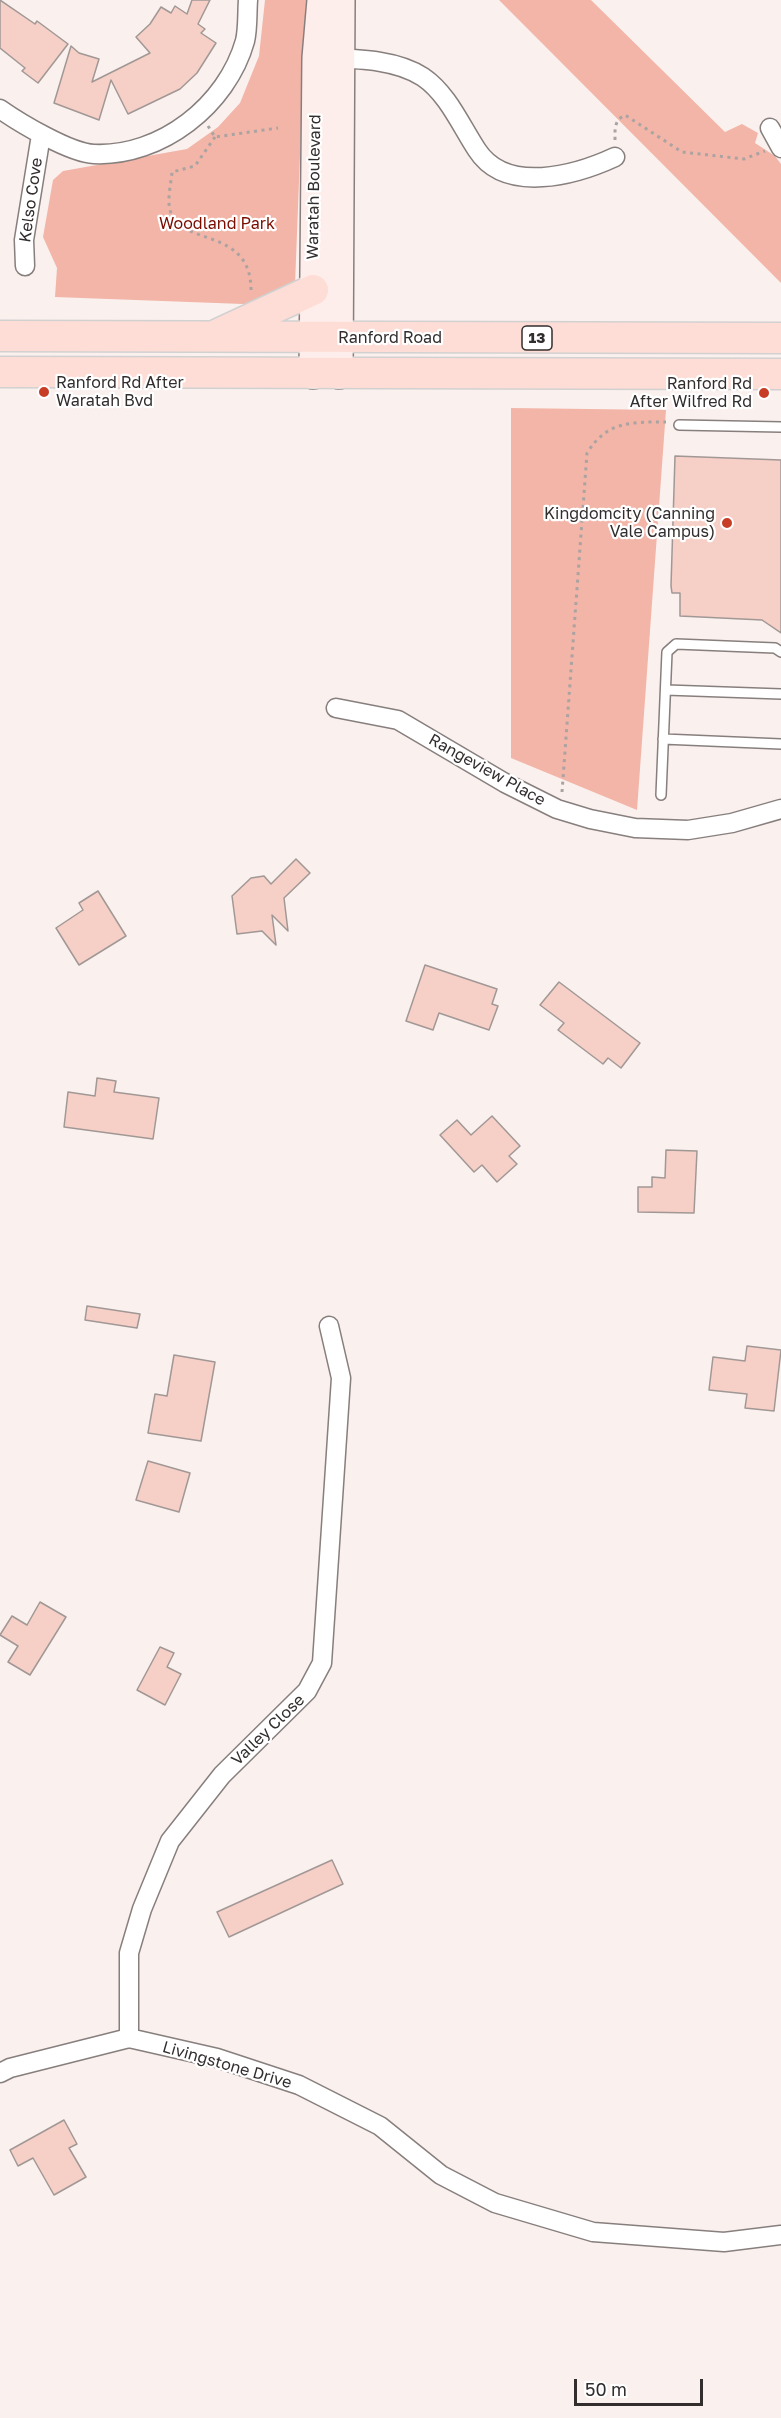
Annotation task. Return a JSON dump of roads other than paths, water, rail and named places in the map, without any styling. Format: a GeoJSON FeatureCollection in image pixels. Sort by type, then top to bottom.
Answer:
{"type":"FeatureCollection","features":[{"type":"Feature","properties":{"kind":"main road"},"geometry":{"type":"LineString","coordinates":[[210,338],[313,290]]}},
{"type":"Feature","properties":{"kind":"main road","name":"Ranford Road"},"geometry":{"type":"LineString","coordinates":[[0,336],[781,338]]}},
{"type":"Feature","properties":{"kind":"main road","name":"13"},"geometry":{"type":"LineString","coordinates":[[0,372],[326,375],[781,374]]}},
{"type":"Feature","properties":{"kind":"street"},"geometry":{"type":"LineString","coordinates":[[0,109],[41,135],[93,154],[141,149],[191,122],[225,85],[245,41],[248,0]]}},
{"type":"Feature","properties":{"kind":"street","name":"Waratah Boulevard"},"geometry":{"type":"LineString","coordinates":[[321,0],[327,58],[326,375]]}},
{"type":"Feature","properties":{"kind":"street","name":"Waratah Boulevard"},"geometry":{"type":"LineString","coordinates":[[326,338],[313,290],[327,58],[341,0]]}},
{"type":"Feature","properties":{"kind":"street"},"geometry":{"type":"LineString","coordinates":[[327,58],[392,65],[422,77],[445,100],[479,153],[492,166],[512,176],[558,177],[585,171],[615,157]]}},
{"type":"Feature","properties":{"kind":"street"},"geometry":{"type":"LineString","coordinates":[[770,128],[780,147]]}},
{"type":"Feature","properties":{"kind":"street","name":"Kelso Cove"},"geometry":{"type":"LineString","coordinates":[[25,266],[24,240],[41,135]]}},
{"type":"Feature","properties":{"kind":"street","name":"Rangeview Place"},"geometry":{"type":"LineString","coordinates":[[336,708],[398,720],[505,783],[557,809],[590,819],[635,828],[688,830],[732,823],[781,808]]}},
{"type":"Feature","properties":{"kind":"street","name":"Valley Close"},"geometry":{"type":"LineString","coordinates":[[129,2038],[129,1953],[142,1909],[170,1841],[222,1775],[307,1691],[322,1663],[341,1378],[329,1326]]}},
{"type":"Feature","properties":{"kind":"street","name":"Livingstone Drive"},"geometry":{"type":"LineString","coordinates":[[0,2073],[129,2038],[217,2058],[299,2085],[380,2126],[441,2175],[506,2207],[594,2232],[724,2242],[781,2235]]}},
{"type":"Feature","properties":{"kind":"lane"},"geometry":{"type":"LineString","coordinates":[[679,425],[781,427]]}},
{"type":"Feature","properties":{"kind":"lane"},"geometry":{"type":"LineString","coordinates":[[661,795],[667,652],[676,644],[775,648],[781,652]]}},
{"type":"Feature","properties":{"kind":"lane"},"geometry":{"type":"LineString","coordinates":[[666,690],[781,694]]}},
{"type":"Feature","properties":{"kind":"lane"},"geometry":{"type":"LineString","coordinates":[[663,739],[781,744]]}},
{"type":"Feature","properties":{"kind":"place","name":"Ranford Rd After Waratah Bvd"},"geometry":{"type":"Point","coordinates":[44,392]}},
{"type":"Feature","properties":{"kind":"place","name":"Ranford Rd After Wilfred Rd"},"geometry":{"type":"Point","coordinates":[764,393]}},
{"type":"Feature","properties":{"kind":"place","name":"Kingdomcity (Canning Vale Campus)"},"geometry":{"type":"Point","coordinates":[727,523]}},
{"type":"Feature","properties":{"kind":"park label","name":"Woodland Park"},"geometry":{"type":"Point","coordinates":[217,224]}}]}
